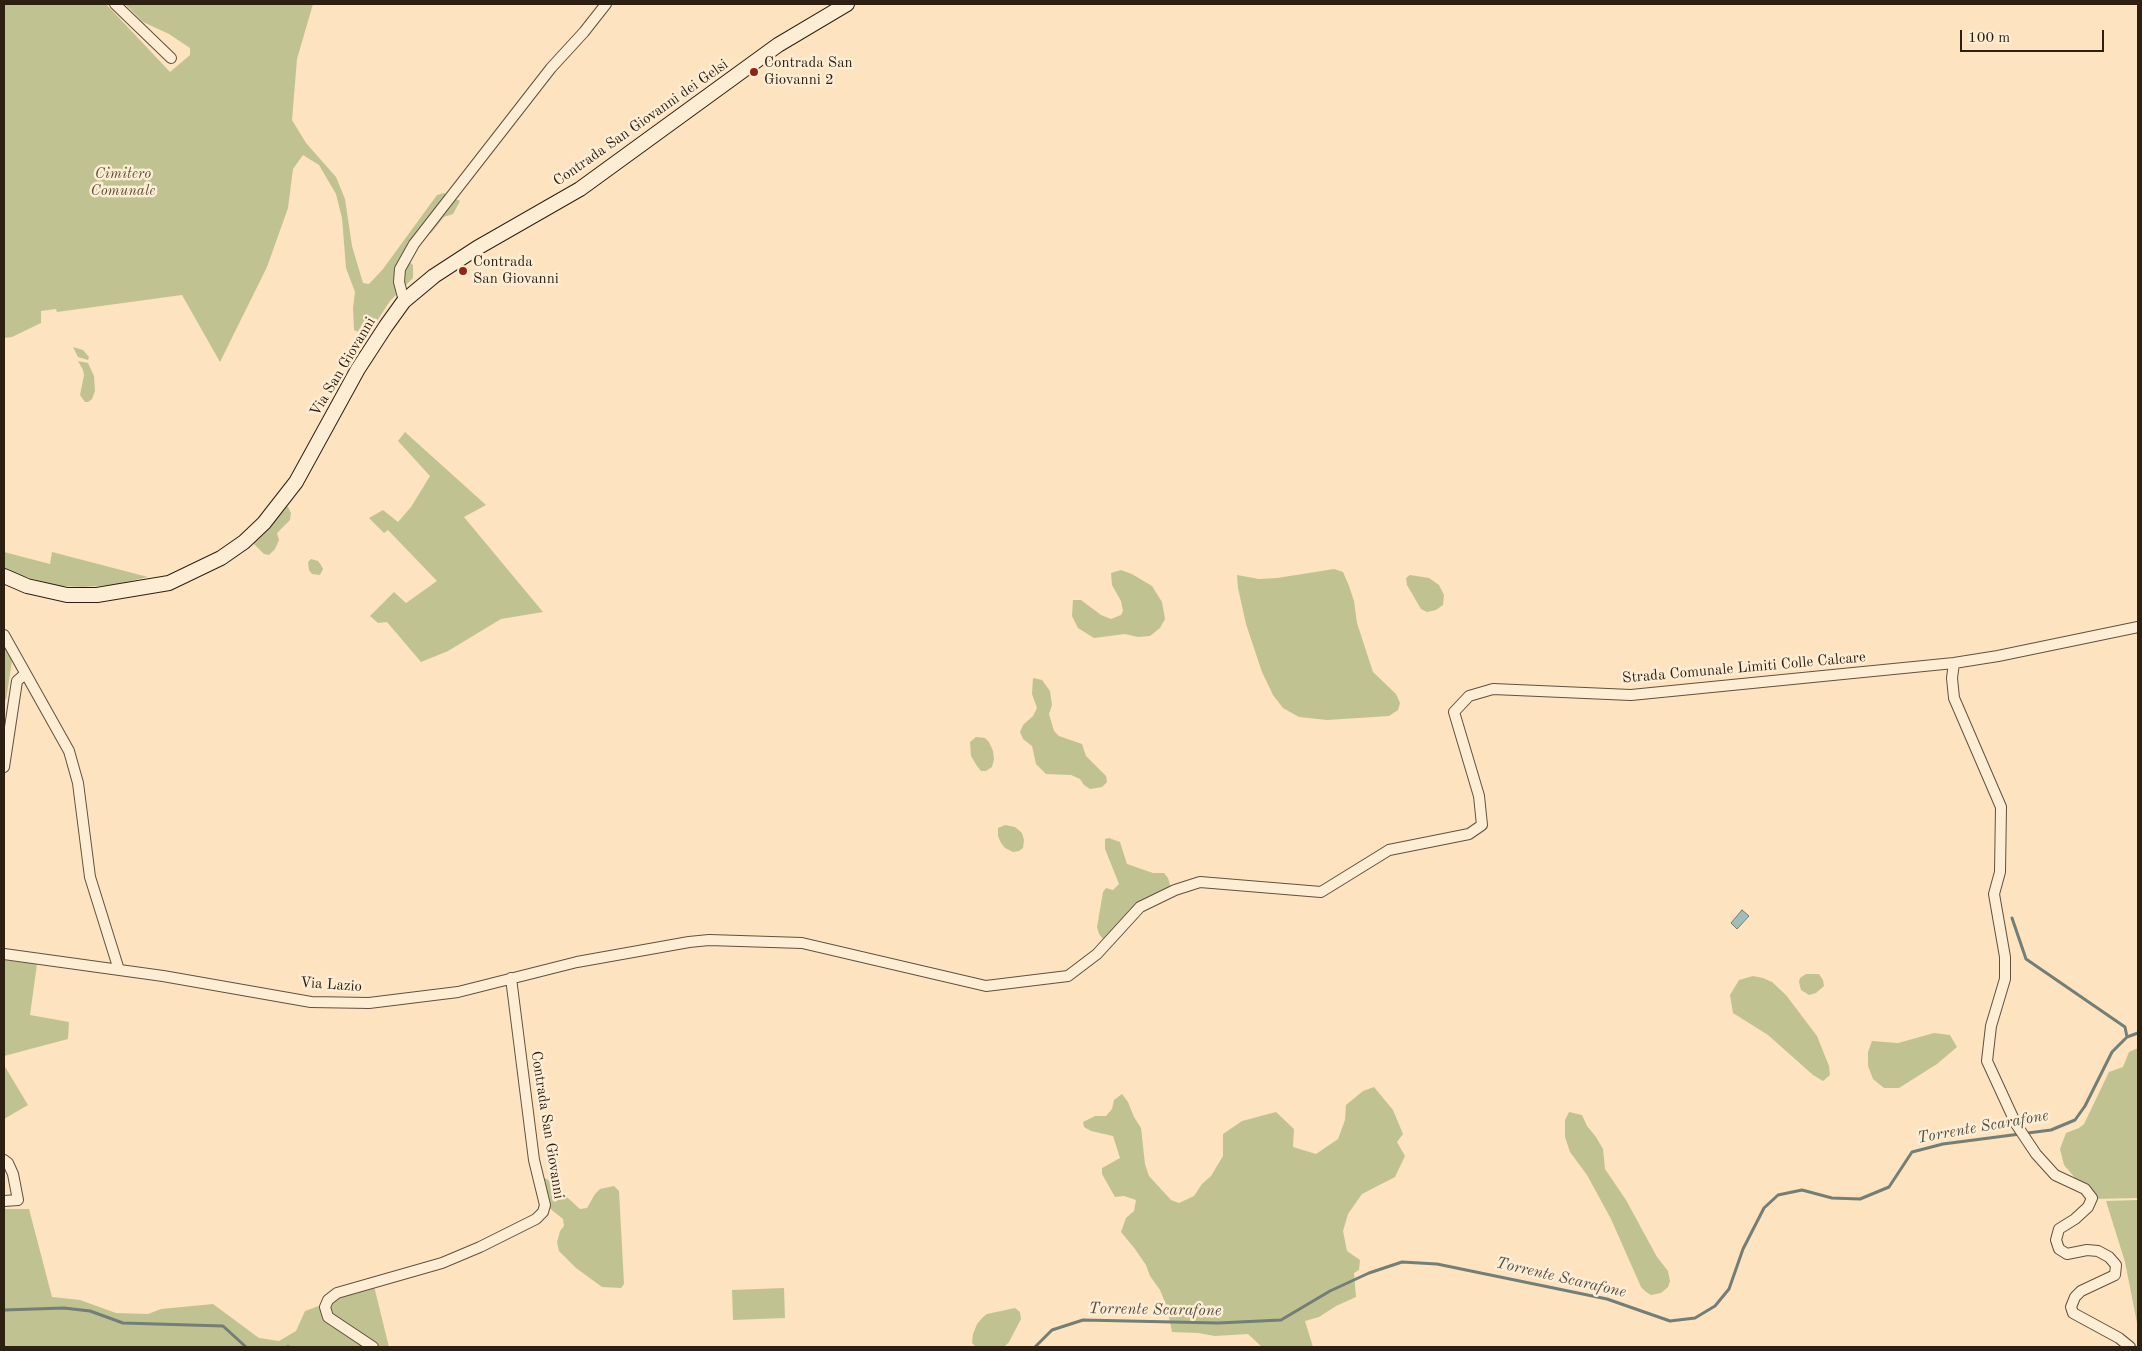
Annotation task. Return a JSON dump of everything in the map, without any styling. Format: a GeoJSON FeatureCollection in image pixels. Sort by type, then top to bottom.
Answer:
{"type":"FeatureCollection","features":[{"type":"Feature","properties":{"kind":"main road","name":"Contrada San Giovanni dei Gelsi"},"geometry":{"type":"LineString","coordinates":[[404,302],[434,276],[477,248],[580,189],[778,45],[847,4]]}},
{"type":"Feature","properties":{"kind":"main road","name":"Via San Giovanni"},"geometry":{"type":"LineString","coordinates":[[4,576],[27,586],[67,595],[97,595],[169,583],[196,572],[221,558],[244,542],[264,522],[296,482],[358,368],[404,302]]}},
{"type":"Feature","properties":{"kind":"street"},"geometry":{"type":"LineString","coordinates":[[115,4],[171,58]]}},
{"type":"Feature","properties":{"kind":"street"},"geometry":{"type":"LineString","coordinates":[[404,302],[399,282],[400,269],[414,244],[551,68],[584,32],[606,4]]}},
{"type":"Feature","properties":{"kind":"street","name":"Strada Comunale Limiti Colle Calcare"},"geometry":{"type":"LineString","coordinates":[[511,978],[577,962],[709,940],[802,943],[986,986],[1068,976],[1098,954],[1140,906],[1175,890],[1200,882],[1321,892],[1388,850],[1469,834],[1482,825],[1479,796],[1454,712],[1469,696],[1494,688],[1631,695],[1954,663],[2138,627]]}},
{"type":"Feature","properties":{"kind":"street"},"geometry":{"type":"LineString","coordinates":[[4,635],[69,751],[78,783],[90,876],[119,970]]}},
{"type":"Feature","properties":{"kind":"street"},"geometry":{"type":"LineString","coordinates":[[1954,663],[1952,678],[1954,698],[2002,807],[2000,872],[1994,894],[2005,957],[2005,979],[1991,1026],[1987,1061],[2016,1124],[2025,1139],[2055,1175],[2085,1189],[2092,1198],[2088,1207],[2076,1219],[2058,1230],[2056,1240],[2059,1249],[2067,1254],[2087,1250],[2098,1251],[2109,1257],[2116,1265],[2116,1275],[2082,1291],[2075,1297],[2071,1308],[2073,1313],[2119,1338],[2130,1347]]}},
{"type":"Feature","properties":{"kind":"street"},"geometry":{"type":"LineString","coordinates":[[4,767],[17,681],[25,674]]}},
{"type":"Feature","properties":{"kind":"street","name":"Via Lazio"},"geometry":{"type":"LineString","coordinates":[[4,954],[163,976],[311,1002],[369,1003],[458,992],[511,978]]}},
{"type":"Feature","properties":{"kind":"street","name":"Contrada San Giovanni"},"geometry":{"type":"LineString","coordinates":[[373,1347],[328,1317],[325,1307],[328,1300],[337,1293],[450,1260],[536,1219],[543,1212],[545,1205],[534,1160],[511,978]]}},
{"type":"Feature","properties":{"kind":"street"},"geometry":{"type":"LineString","coordinates":[[4,1160],[8,1163],[13,1174],[18,1200],[4,1201]]}},
{"type":"Feature","properties":{"kind":"green space","name":"Cimitero Comunale"},"geometry":{"type":"Polygon","coordinates":[[[4,4],[106,4],[170,72],[190,55],[190,48],[169,34],[143,22],[125,4],[313,4],[297,59],[292,120],[306,143],[336,177],[345,199],[352,246],[363,283],[369,284],[383,269],[437,195],[444,193],[460,201],[453,214],[444,217],[431,233],[413,238],[402,255],[413,265],[413,278],[390,301],[377,321],[363,334],[354,330],[353,308],[355,292],[346,268],[342,218],[336,194],[319,165],[303,155],[293,169],[288,208],[267,267],[220,362],[182,295],[57,312],[56,309],[41,311],[41,323],[12,337],[4,338],[4,4]]]}},
{"type":"Feature","properties":{"kind":"green space"},"geometry":{"type":"Polygon","coordinates":[[[73,347],[83,350],[89,357],[88,360],[78,357],[73,347]]]}},
{"type":"Feature","properties":{"kind":"green space"},"geometry":{"type":"Polygon","coordinates":[[[78,361],[88,363],[94,376],[95,391],[92,399],[88,402],[85,402],[80,395],[84,375],[78,361]]]}},
{"type":"Feature","properties":{"kind":"green space"},"geometry":{"type":"Polygon","coordinates":[[[405,432],[486,505],[464,517],[543,612],[501,619],[448,651],[421,662],[387,622],[378,623],[370,616],[394,592],[406,603],[437,581],[388,530],[384,533],[369,518],[383,510],[398,522],[411,507],[430,476],[398,441],[405,432]]]}},
{"type":"Feature","properties":{"kind":"green space"},"geometry":{"type":"Polygon","coordinates":[[[282,505],[288,507],[291,513],[290,520],[277,533],[279,540],[275,549],[269,555],[264,554],[250,540],[282,505]]]}},
{"type":"Feature","properties":{"kind":"green space"},"geometry":{"type":"Polygon","coordinates":[[[4,552],[50,564],[52,552],[148,577],[114,585],[59,586],[4,571],[4,552]]]}},
{"type":"Feature","properties":{"kind":"green space"},"geometry":{"type":"Polygon","coordinates":[[[311,559],[318,561],[321,565],[323,569],[320,575],[312,574],[309,570],[308,562],[311,559]]]}},
{"type":"Feature","properties":{"kind":"green space"},"geometry":{"type":"Polygon","coordinates":[[[1334,569],[1343,572],[1349,586],[1354,601],[1357,623],[1373,672],[1396,694],[1400,703],[1398,710],[1389,716],[1327,720],[1299,717],[1283,708],[1273,695],[1262,672],[1246,624],[1237,575],[1259,579],[1277,578],[1334,569]]]}},
{"type":"Feature","properties":{"kind":"green space"},"geometry":{"type":"Polygon","coordinates":[[[1121,570],[1152,586],[1162,602],[1165,619],[1160,628],[1150,636],[1138,637],[1125,634],[1094,638],[1078,628],[1072,616],[1073,600],[1081,600],[1101,615],[1111,619],[1121,615],[1123,611],[1121,601],[1112,585],[1111,573],[1121,570]]]}},
{"type":"Feature","properties":{"kind":"green space"},"geometry":{"type":"Polygon","coordinates":[[[1410,575],[1429,578],[1439,585],[1444,595],[1443,605],[1436,610],[1427,612],[1421,609],[1407,585],[1406,578],[1410,575]]]}},
{"type":"Feature","properties":{"kind":"green space"},"geometry":{"type":"Polygon","coordinates":[[[4,645],[12,661],[6,700],[4,699],[4,645]]]}},
{"type":"Feature","properties":{"kind":"green space"},"geometry":{"type":"Polygon","coordinates":[[[1033,678],[1042,680],[1050,691],[1052,705],[1049,714],[1054,731],[1059,736],[1082,744],[1086,756],[1106,776],[1107,782],[1102,787],[1090,789],[1080,779],[1071,775],[1046,774],[1036,764],[1032,746],[1023,739],[1020,732],[1023,725],[1033,716],[1037,708],[1032,694],[1033,678]]]}},
{"type":"Feature","properties":{"kind":"green space"},"geometry":{"type":"Polygon","coordinates":[[[976,737],[985,738],[993,751],[992,767],[986,771],[981,771],[971,756],[970,742],[976,737]]]}},
{"type":"Feature","properties":{"kind":"green space"},"geometry":{"type":"Polygon","coordinates":[[[1005,825],[1015,827],[1022,833],[1024,840],[1023,848],[1019,851],[1013,852],[1005,848],[1001,843],[998,836],[998,828],[1005,825]]]}},
{"type":"Feature","properties":{"kind":"green space"},"geometry":{"type":"Polygon","coordinates":[[[1109,838],[1120,842],[1127,864],[1153,873],[1164,873],[1168,878],[1171,888],[1123,919],[1103,939],[1097,927],[1103,892],[1106,888],[1113,890],[1119,884],[1105,849],[1105,839],[1109,838]]]}},
{"type":"Feature","properties":{"kind":"green space"},"geometry":{"type":"Polygon","coordinates":[[[4,960],[37,964],[30,1015],[69,1022],[68,1039],[4,1056],[4,960]]]}},
{"type":"Feature","properties":{"kind":"green space"},"geometry":{"type":"Polygon","coordinates":[[[1806,974],[1819,974],[1824,986],[1816,993],[1809,995],[1801,990],[1800,978],[1806,974]]]}},
{"type":"Feature","properties":{"kind":"green space"},"geometry":{"type":"Polygon","coordinates":[[[1753,976],[1772,982],[1786,995],[1817,1036],[1829,1066],[1830,1075],[1823,1081],[1813,1075],[1768,1035],[1733,1013],[1730,995],[1739,980],[1753,976]]]}},
{"type":"Feature","properties":{"kind":"green space"},"geometry":{"type":"Polygon","coordinates":[[[1934,1033],[1950,1035],[1957,1047],[1937,1064],[1899,1088],[1884,1088],[1873,1079],[1868,1066],[1868,1052],[1872,1041],[1898,1043],[1934,1033]]]}},
{"type":"Feature","properties":{"kind":"green space"},"geometry":{"type":"Polygon","coordinates":[[[2138,1048],[2138,1198],[2093,1199],[2064,1165],[2060,1149],[2066,1133],[2084,1124],[2109,1072],[2123,1067],[2129,1052],[2138,1048]]]}},
{"type":"Feature","properties":{"kind":"green space"},"geometry":{"type":"Polygon","coordinates":[[[4,1065],[28,1105],[4,1119],[4,1065]]]}},
{"type":"Feature","properties":{"kind":"green space"},"geometry":{"type":"Polygon","coordinates":[[[1374,1087],[1393,1110],[1403,1134],[1397,1142],[1405,1156],[1395,1177],[1362,1194],[1348,1214],[1343,1231],[1347,1251],[1360,1260],[1359,1270],[1354,1273],[1356,1297],[1336,1306],[1319,1317],[1305,1321],[1313,1347],[1262,1347],[1248,1334],[1215,1336],[1172,1332],[1167,1307],[1160,1290],[1150,1276],[1146,1265],[1121,1232],[1126,1218],[1134,1211],[1136,1200],[1124,1196],[1115,1197],[1102,1174],[1102,1168],[1120,1158],[1113,1136],[1091,1131],[1084,1127],[1083,1122],[1095,1116],[1106,1116],[1112,1109],[1114,1100],[1122,1094],[1141,1128],[1145,1164],[1149,1176],[1171,1200],[1179,1203],[1194,1196],[1202,1184],[1211,1176],[1223,1156],[1223,1134],[1242,1121],[1276,1112],[1294,1129],[1293,1147],[1316,1154],[1338,1139],[1345,1120],[1346,1105],[1363,1091],[1374,1087]]]}},
{"type":"Feature","properties":{"kind":"green space"},"geometry":{"type":"Polygon","coordinates":[[[1569,1112],[1582,1115],[1587,1126],[1596,1137],[1603,1149],[1605,1169],[1626,1200],[1657,1257],[1668,1271],[1670,1281],[1668,1287],[1661,1293],[1651,1295],[1641,1287],[1611,1219],[1587,1175],[1570,1152],[1565,1137],[1565,1120],[1569,1112]]]}},
{"type":"Feature","properties":{"kind":"green space"},"geometry":{"type":"Polygon","coordinates":[[[540,1177],[547,1179],[580,1209],[587,1208],[600,1189],[614,1186],[619,1191],[624,1284],[621,1288],[602,1287],[576,1268],[559,1251],[557,1242],[560,1231],[564,1226],[563,1219],[548,1207],[540,1177]]]}},
{"type":"Feature","properties":{"kind":"green space"},"geometry":{"type":"Polygon","coordinates":[[[2138,1200],[2138,1328],[2125,1262],[2106,1201],[2138,1200]]]}},
{"type":"Feature","properties":{"kind":"green space"},"geometry":{"type":"Polygon","coordinates":[[[4,1209],[29,1209],[52,1297],[80,1300],[116,1313],[148,1314],[161,1309],[213,1304],[259,1338],[279,1341],[296,1331],[305,1311],[374,1286],[389,1347],[4,1347],[4,1209]]]}},
{"type":"Feature","properties":{"kind":"green space"},"geometry":{"type":"Polygon","coordinates":[[[784,1288],[785,1318],[733,1320],[732,1290],[784,1288]]]}},
{"type":"Feature","properties":{"kind":"green space"},"geometry":{"type":"Polygon","coordinates":[[[1015,1308],[1020,1312],[1021,1319],[1009,1342],[1004,1347],[976,1347],[972,1343],[977,1324],[983,1317],[987,1314],[1015,1308]]]}},
{"type":"Feature","properties":{"kind":"water"},"geometry":{"type":"Polygon","coordinates":[[[1742,910],[1749,916],[1737,929],[1731,923],[1742,910]]]}},
{"type":"Feature","properties":{"kind":"waterway"},"geometry":{"type":"LineString","coordinates":[[2012,918],[2026,959],[2125,1027],[2127,1037]]}},
{"type":"Feature","properties":{"kind":"waterway","name":"Torrente Scarafone"},"geometry":{"type":"LineString","coordinates":[[1035,1347],[1052,1330],[1083,1320],[1218,1323],[1281,1320],[1330,1291],[1369,1273],[1402,1262],[1437,1264],[1607,1299],[1670,1321],[1695,1318],[1715,1306],[1729,1289],[1743,1249],[1764,1208],[1778,1195],[1802,1190],[1832,1198],[1860,1199],[1889,1187],[1912,1152],[1943,1144],[2051,1130],[2075,1120],[2085,1106],[2112,1052],[2127,1037],[2138,1033]]}},
{"type":"Feature","properties":{"kind":"waterway","name":"Torrente Scarafone"},"geometry":{"type":"LineString","coordinates":[[4,1310],[64,1308],[90,1311],[123,1323],[223,1326],[246,1347]]}},
{"type":"Feature","properties":{"kind":"place","name":"Contrada San Giovanni 2"},"geometry":{"type":"Point","coordinates":[754,72]}},
{"type":"Feature","properties":{"kind":"place","name":"Contrada San Giovanni"},"geometry":{"type":"Point","coordinates":[463,271]}}]}
